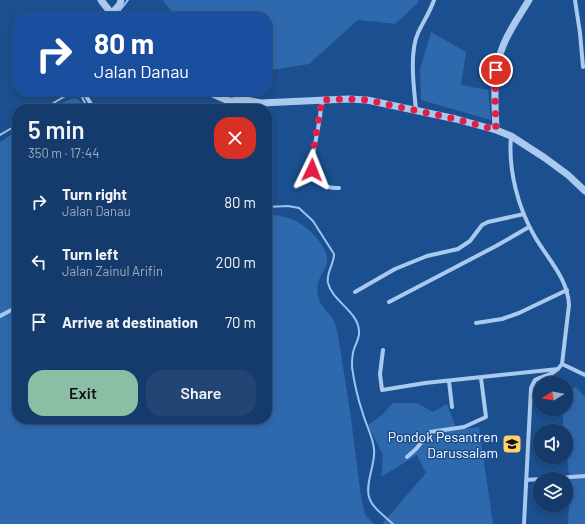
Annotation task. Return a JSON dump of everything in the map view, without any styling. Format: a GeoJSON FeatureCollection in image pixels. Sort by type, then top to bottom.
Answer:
{"type":"FeatureCollection","features":[{"type":"Feature","properties":{"kind":"street"},"geometry":{"type":"LineString","coordinates":[[101,0],[112,12]]}},
{"type":"Feature","properties":{"kind":"street"},"geometry":{"type":"LineString","coordinates":[[116,12],[121,0]]}},
{"type":"Feature","properties":{"kind":"street"},"geometry":{"type":"LineString","coordinates":[[416,110],[413,64],[417,34],[434,0]]}},
{"type":"Feature","properties":{"kind":"street"},"geometry":{"type":"LineString","coordinates":[[496,130],[495,83],[499,58],[508,35],[529,0]]}},
{"type":"Feature","properties":{"kind":"street"},"geometry":{"type":"LineString","coordinates":[[575,0],[583,67]]}},
{"type":"Feature","properties":{"kind":"street"},"geometry":{"type":"LineString","coordinates":[[218,96],[233,103],[244,104],[254,102]]}},
{"type":"Feature","properties":{"kind":"street"},"geometry":{"type":"LineString","coordinates":[[238,96],[254,102],[273,103],[348,99],[367,100],[456,119],[496,130],[511,136],[568,175],[585,191]]}},
{"type":"Feature","properties":{"kind":"street"},"geometry":{"type":"LineString","coordinates":[[322,100],[313,151],[312,170],[318,181],[324,186],[339,188]]}},
{"type":"Feature","properties":{"kind":"street"},"geometry":{"type":"LineString","coordinates":[[511,136],[510,149],[512,165],[524,214],[529,227],[562,279],[567,290],[569,305],[562,364],[551,374],[535,380],[531,388],[524,524]]}},
{"type":"Feature","properties":{"kind":"street"},"geometry":{"type":"LineString","coordinates":[[355,292],[396,269],[427,256],[458,249],[470,241],[482,225],[488,222],[524,214]]}},
{"type":"Feature","properties":{"kind":"street"},"geometry":{"type":"LineString","coordinates":[[389,302],[529,227]]}},
{"type":"Feature","properties":{"kind":"street"},"geometry":{"type":"LineString","coordinates":[[476,323],[508,317],[567,290]]}},
{"type":"Feature","properties":{"kind":"street"},"geometry":{"type":"LineString","coordinates":[[0,316],[12,310]]}},
{"type":"Feature","properties":{"kind":"street"},"geometry":{"type":"LineString","coordinates":[[383,350],[380,374],[382,390],[558,369]]}},
{"type":"Feature","properties":{"kind":"street"},"geometry":{"type":"LineString","coordinates":[[562,364],[585,375]]}},
{"type":"Feature","properties":{"kind":"street"},"geometry":{"type":"LineString","coordinates":[[407,458],[430,432],[464,427],[485,418],[481,378]]}},
{"type":"Feature","properties":{"kind":"street"},"geometry":{"type":"LineString","coordinates":[[449,381],[452,407]]}},
{"type":"Feature","properties":{"kind":"street"},"geometry":{"type":"LineString","coordinates":[[573,477],[585,476]]}},
{"type":"Feature","properties":{"kind":"street"},"geometry":{"type":"LineString","coordinates":[[526,480],[533,480]]}},
{"type":"Feature","properties":{"kind":"shaded area"},"geometry":{"type":"Polygon","coordinates":[[[163,0],[418,0],[418,3],[395,24],[358,20],[309,64],[272,70],[272,12],[171,12],[163,0]]]}},
{"type":"Feature","properties":{"kind":"shaded area"},"geometry":{"type":"Polygon","coordinates":[[[431,32],[466,52],[461,85],[488,90],[491,120],[421,100],[420,69],[431,32]]]}},
{"type":"Feature","properties":{"kind":"shaded area"},"geometry":{"type":"Polygon","coordinates":[[[75,98],[82,104],[60,104],[75,98]]]}},
{"type":"Feature","properties":{"kind":"shaded area"},"geometry":{"type":"Polygon","coordinates":[[[12,134],[12,424],[272,424],[272,215],[288,218],[303,225],[309,230],[320,242],[326,254],[326,265],[318,283],[318,295],[320,303],[335,323],[338,335],[361,496],[365,515],[374,524],[0,524],[0,142],[12,134]]]}},
{"type":"Feature","properties":{"kind":"shaded area"},"geometry":{"type":"Polygon","coordinates":[[[576,387],[585,397],[585,524],[568,524],[569,512],[573,512],[573,472],[569,472],[568,464],[573,464],[573,424],[563,424],[563,416],[573,416],[573,388],[576,387]]]}},
{"type":"Feature","properties":{"kind":"shaded area"},"geometry":{"type":"Polygon","coordinates":[[[393,403],[417,403],[433,412],[447,404],[457,430],[479,427],[493,524],[382,524],[426,473],[417,455],[381,477],[383,455],[368,425],[382,415],[393,403]]]}},
{"type":"Feature","properties":{"kind":"waterway"},"geometry":{"type":"LineString","coordinates":[[119,12],[128,0]]}},
{"type":"Feature","properties":{"kind":"waterway"},"geometry":{"type":"LineString","coordinates":[[52,104],[65,96]]}},
{"type":"Feature","properties":{"kind":"waterway"},"geometry":{"type":"LineString","coordinates":[[82,96],[86,104]]}},
{"type":"Feature","properties":{"kind":"waterway"},"geometry":{"type":"LineString","coordinates":[[0,135],[12,128]]}},
{"type":"Feature","properties":{"kind":"waterway"},"geometry":{"type":"LineString","coordinates":[[272,207],[288,206],[299,208],[313,221],[334,254],[333,262],[328,275],[330,289],[350,312],[358,324],[359,333],[353,353],[352,367],[358,396],[374,449],[374,460],[368,485],[369,497],[376,509],[393,524]]}},
{"type":"Feature","properties":{"kind":"place","name":"Pondok Pesantren Darussalam"},"geometry":{"type":"Point","coordinates":[512,444]}},
{"type":"Feature","properties":{"kind":"route"},"geometry":{"type":"LineString","coordinates":[[312,170],[313,151],[322,100],[367,100],[456,119],[496,130],[496,70]]}}]}
